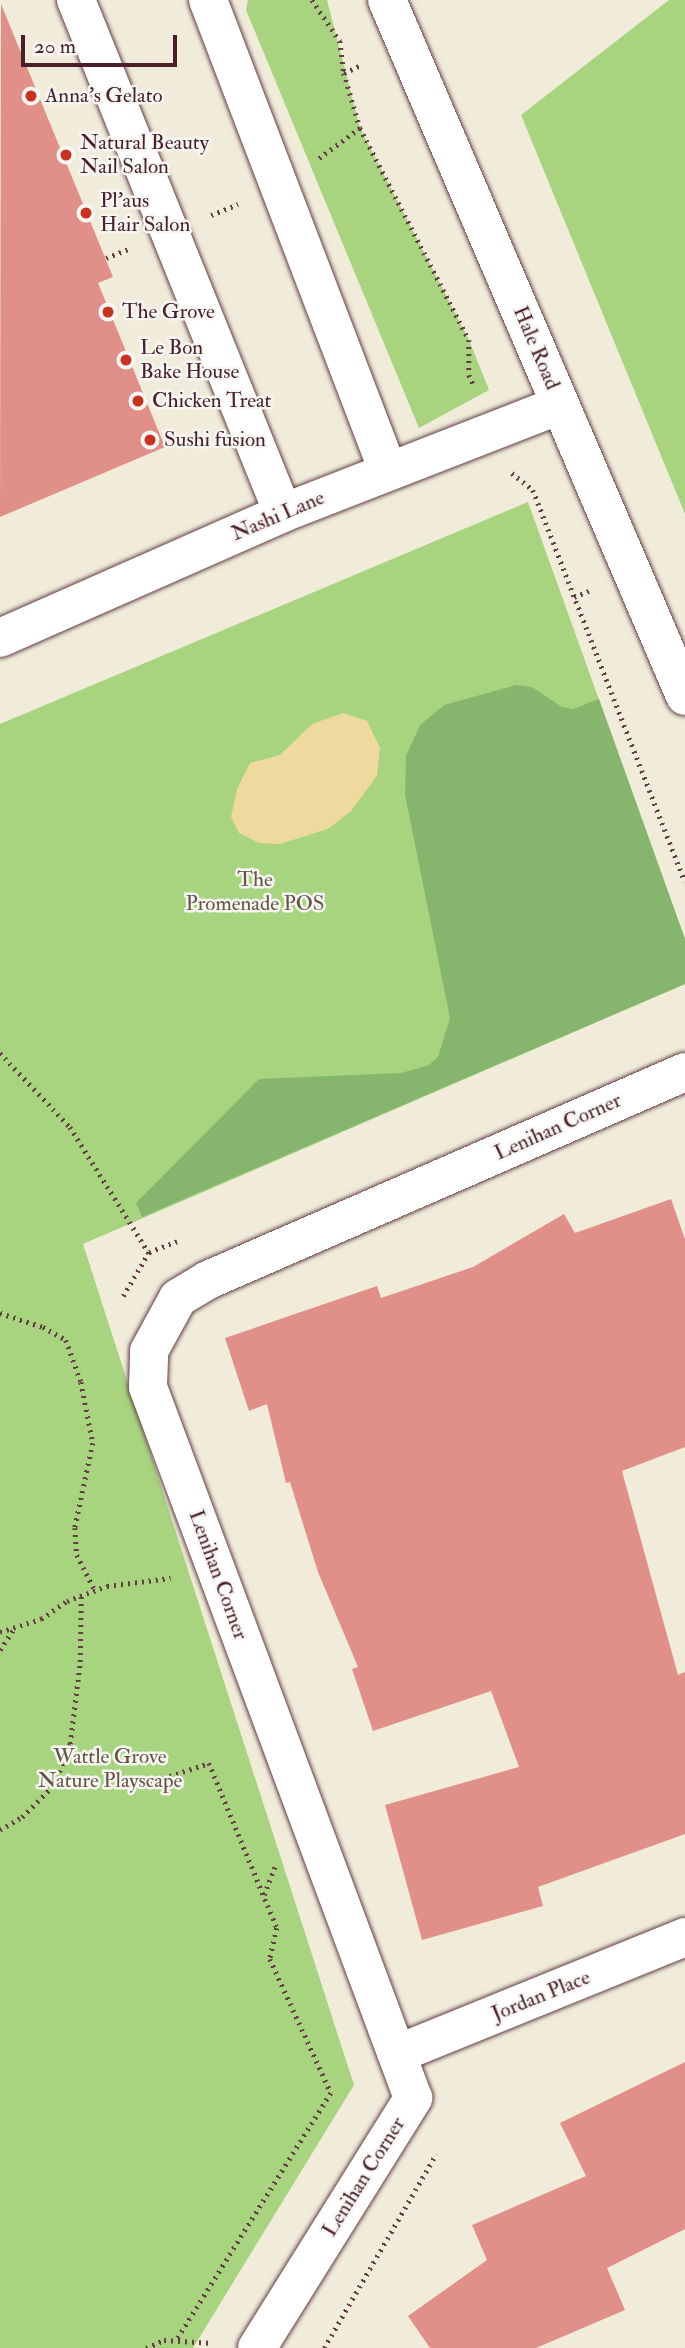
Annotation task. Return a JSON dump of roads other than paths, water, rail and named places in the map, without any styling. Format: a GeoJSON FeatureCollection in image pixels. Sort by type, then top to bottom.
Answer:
{"type":"FeatureCollection","features":[{"type":"Feature","properties":{"kind":"street"},"geometry":{"type":"LineString","coordinates":[[76,0],[283,513]]}},
{"type":"Feature","properties":{"kind":"street"},"geometry":{"type":"LineString","coordinates":[[208,0],[388,471]]}},
{"type":"Feature","properties":{"kind":"street","name":"Hale Road"},"geometry":{"type":"LineString","coordinates":[[387,0],[685,696]]}},
{"type":"Feature","properties":{"kind":"street","name":"Nashi Lane"},"geometry":{"type":"LineString","coordinates":[[0,638],[283,513],[559,405]]}},
{"type":"Feature","properties":{"kind":"street","name":"Lenihan Corner"},"geometry":{"type":"LineString","coordinates":[[239,2346],[413,2098],[148,1387],[149,1351],[178,1298],[208,1280],[685,1072]]}},
{"type":"Feature","properties":{"kind":"street","name":"Jordan Place"},"geometry":{"type":"LineString","coordinates":[[397,2054],[685,1937]]}},
{"type":"Feature","properties":{"kind":"place","name":"Anna's Gelato"},"geometry":{"type":"Point","coordinates":[31,96]}},
{"type":"Feature","properties":{"kind":"place","name":"Natural Beauty Nail Salon"},"geometry":{"type":"Point","coordinates":[66,155]}},
{"type":"Feature","properties":{"kind":"place","name":"Pl'aus Hair Salon"},"geometry":{"type":"Point","coordinates":[86,213]}},
{"type":"Feature","properties":{"kind":"place","name":"The Grove"},"geometry":{"type":"Point","coordinates":[108,312]}},
{"type":"Feature","properties":{"kind":"place","name":"Le Bon Bake House"},"geometry":{"type":"Point","coordinates":[126,360]}},
{"type":"Feature","properties":{"kind":"place","name":"Chicken Treat"},"geometry":{"type":"Point","coordinates":[138,401]}},
{"type":"Feature","properties":{"kind":"place","name":"Sushi fusion"},"geometry":{"type":"Point","coordinates":[150,440]}},
{"type":"Feature","properties":{"kind":"park label","name":"The Promenade POS"},"geometry":{"type":"Point","coordinates":[255,892]}},
{"type":"Feature","properties":{"kind":"park label","name":"Wattle Grove Nature Playscape"},"geometry":{"type":"Point","coordinates":[110,1769]}}]}
